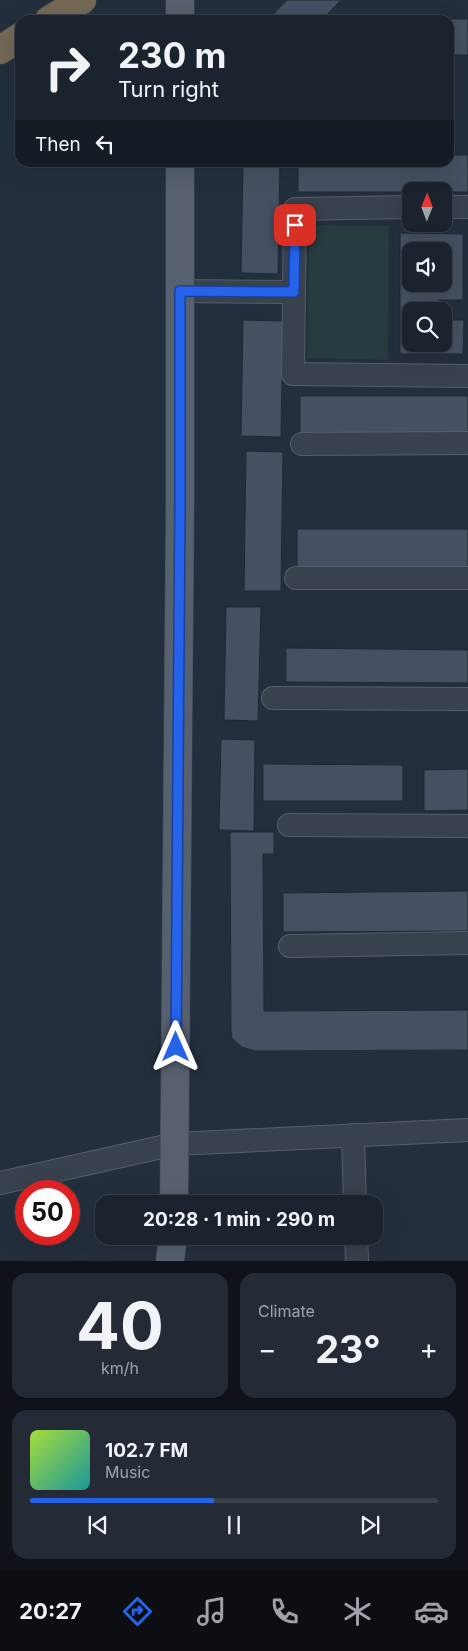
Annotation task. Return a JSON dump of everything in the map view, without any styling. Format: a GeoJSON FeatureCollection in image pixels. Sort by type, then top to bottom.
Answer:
{"type":"FeatureCollection","features":[{"type":"Feature","properties":{"kind":"highway"},"geometry":{"type":"LineString","coordinates":[[57,15],[82,0]]}},
{"type":"Feature","properties":{"kind":"highway"},"geometry":{"type":"LineString","coordinates":[[0,50],[15,41]]}},
{"type":"Feature","properties":{"kind":"main road"},"geometry":{"type":"LineString","coordinates":[[180,0],[180,15]]}},
{"type":"Feature","properties":{"kind":"main road"},"geometry":{"type":"LineString","coordinates":[[174,1195],[180,512],[180,167]]}},
{"type":"Feature","properties":{"kind":"street"},"geometry":{"type":"LineString","coordinates":[[452,207],[468,207]]}},
{"type":"Feature","properties":{"kind":"street"},"geometry":{"type":"LineString","coordinates":[[402,208],[295,209],[294,374],[468,376]]}},
{"type":"Feature","properties":{"kind":"street"},"geometry":{"type":"LineString","coordinates":[[180,291],[294,292]]}},
{"type":"Feature","properties":{"kind":"street"},"geometry":{"type":"LineString","coordinates":[[302,444],[468,443]]}},
{"type":"Feature","properties":{"kind":"street"},"geometry":{"type":"LineString","coordinates":[[296,578],[468,578]]}},
{"type":"Feature","properties":{"kind":"street"},"geometry":{"type":"LineString","coordinates":[[272,698],[468,699]]}},
{"type":"Feature","properties":{"kind":"street"},"geometry":{"type":"LineString","coordinates":[[289,825],[468,826]]}},
{"type":"Feature","properties":{"kind":"street"},"geometry":{"type":"LineString","coordinates":[[290,946],[468,943]]}},
{"type":"Feature","properties":{"kind":"street"},"geometry":{"type":"LineString","coordinates":[[0,1183],[175,1144],[468,1130]]}},
{"type":"Feature","properties":{"kind":"street"},"geometry":{"type":"LineString","coordinates":[[353,1135],[355,1195]]}},
{"type":"Feature","properties":{"kind":"street"},"geometry":{"type":"LineString","coordinates":[[356,1245],[357,1261]]}},
{"type":"Feature","properties":{"kind":"green space"},"geometry":{"type":"Polygon","coordinates":[[[309,225],[389,226],[388,360],[307,358],[309,225]]]}},
{"type":"Feature","properties":{"kind":"building"},"geometry":{"type":"Polygon","coordinates":[[[287,0],[341,0],[327,15],[273,15],[287,0]]]}},
{"type":"Feature","properties":{"kind":"building"},"geometry":{"type":"Polygon","coordinates":[[[454,19],[468,19],[468,55],[454,55],[454,19]]]}},
{"type":"Feature","properties":{"kind":"building"},"geometry":{"type":"Polygon","coordinates":[[[454,155],[468,155],[468,192],[452,192],[452,182],[402,182],[402,192],[298,192],[298,167],[454,167],[454,155]]]}},
{"type":"Feature","properties":{"kind":"building"},"geometry":{"type":"Polygon","coordinates":[[[243,167],[280,167],[278,274],[241,273],[243,167]]]}},
{"type":"Feature","properties":{"kind":"building"},"geometry":{"type":"Polygon","coordinates":[[[400,233],[463,234],[463,300],[402,302],[402,352],[452,352],[452,320],[464,320],[463,354],[400,354],[400,233]]]}},
{"type":"Feature","properties":{"kind":"building"},"geometry":{"type":"Polygon","coordinates":[[[243,320],[283,321],[281,437],[241,436],[243,320]]]}},
{"type":"Feature","properties":{"kind":"building"},"geometry":{"type":"Polygon","coordinates":[[[300,396],[468,396],[468,434],[300,434],[300,396]]]}},
{"type":"Feature","properties":{"kind":"building"},"geometry":{"type":"Polygon","coordinates":[[[246,451],[283,452],[281,591],[244,591],[246,451]]]}},
{"type":"Feature","properties":{"kind":"building"},"geometry":{"type":"Polygon","coordinates":[[[297,529],[468,529],[468,567],[297,567],[297,529]]]}},
{"type":"Feature","properties":{"kind":"building"},"geometry":{"type":"Polygon","coordinates":[[[226,607],[261,607],[258,721],[224,720],[226,607]]]}},
{"type":"Feature","properties":{"kind":"building"},"geometry":{"type":"Polygon","coordinates":[[[286,648],[468,650],[468,683],[286,682],[286,648]]]}},
{"type":"Feature","properties":{"kind":"building"},"geometry":{"type":"Polygon","coordinates":[[[221,739],[255,740],[254,831],[219,830],[221,739]]]}},
{"type":"Feature","properties":{"kind":"building"},"geometry":{"type":"Polygon","coordinates":[[[263,764],[403,765],[403,801],[263,801],[263,764]]]}},
{"type":"Feature","properties":{"kind":"building"},"geometry":{"type":"Polygon","coordinates":[[[468,769],[468,810],[424,811],[424,770],[468,769]]]}},
{"type":"Feature","properties":{"kind":"building"},"geometry":{"type":"Polygon","coordinates":[[[230,832],[274,832],[274,854],[263,854],[264,1011],[468,1010],[468,1050],[255,1051],[238,1044],[232,1038],[231,1031],[230,832]]]}},
{"type":"Feature","properties":{"kind":"building"},"geometry":{"type":"Polygon","coordinates":[[[468,891],[468,931],[283,932],[283,893],[468,891]]]}},
{"type":"Feature","properties":{"kind":"route"},"geometry":{"type":"LineString","coordinates":[[176,1047],[180,291],[294,292],[295,225]]}}]}
